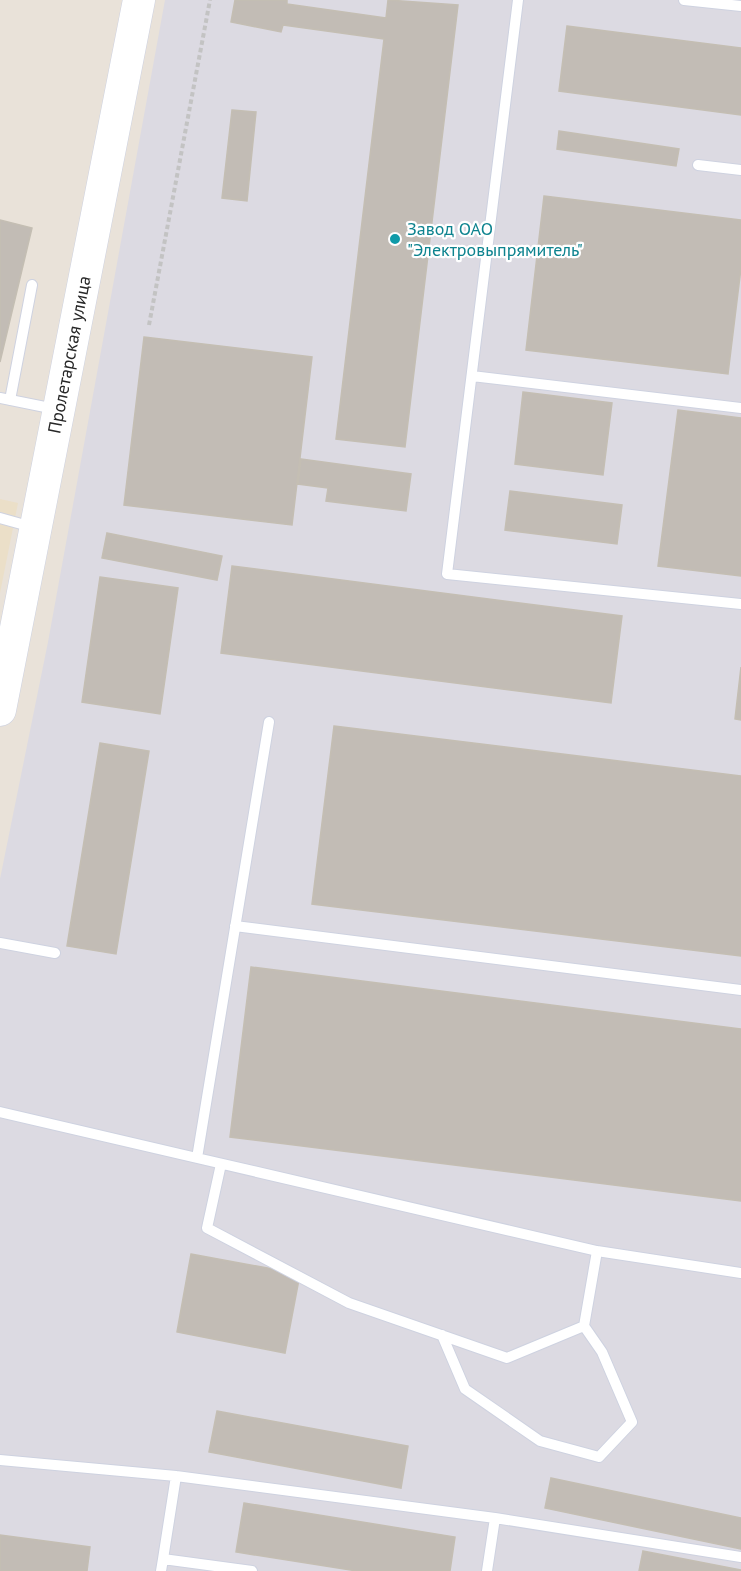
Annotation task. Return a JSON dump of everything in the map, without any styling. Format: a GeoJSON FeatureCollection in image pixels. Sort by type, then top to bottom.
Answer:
{"type":"FeatureCollection","features":[{"type":"Feature","properties":{"kind":"street","name":"Пролетарская улица"},"geometry":{"type":"LineString","coordinates":[[0,711],[138,0]]}},
{"type":"Feature","properties":{"kind":"lane"},"geometry":{"type":"LineString","coordinates":[[518,0],[447,574],[741,604]]}},
{"type":"Feature","properties":{"kind":"lane"},"geometry":{"type":"LineString","coordinates":[[684,0],[741,6]]}},
{"type":"Feature","properties":{"kind":"lane"},"geometry":{"type":"LineString","coordinates":[[698,165],[741,170]]}},
{"type":"Feature","properties":{"kind":"lane"},"geometry":{"type":"LineString","coordinates":[[32,285],[5,399],[59,410]]}},
{"type":"Feature","properties":{"kind":"lane"},"geometry":{"type":"LineString","coordinates":[[472,376],[741,408]]}},
{"type":"Feature","properties":{"kind":"lane"},"geometry":{"type":"LineString","coordinates":[[0,518],[36,528]]}},
{"type":"Feature","properties":{"kind":"lane"},"geometry":{"type":"LineString","coordinates":[[196,1158],[269,722]]}},
{"type":"Feature","properties":{"kind":"lane"},"geometry":{"type":"LineString","coordinates":[[235,926],[741,990]]}},
{"type":"Feature","properties":{"kind":"lane"},"geometry":{"type":"LineString","coordinates":[[0,943],[55,953]]}},
{"type":"Feature","properties":{"kind":"lane"},"geometry":{"type":"LineString","coordinates":[[0,1112],[597,1251],[741,1273]]}},
{"type":"Feature","properties":{"kind":"lane"},"geometry":{"type":"LineString","coordinates":[[221,1164],[207,1228],[349,1303],[507,1358],[584,1326]]}},
{"type":"Feature","properties":{"kind":"lane"},"geometry":{"type":"LineString","coordinates":[[442,1335],[465,1389],[540,1441],[599,1457],[632,1422],[602,1352],[584,1326],[597,1251]]}},
{"type":"Feature","properties":{"kind":"lane"},"geometry":{"type":"LineString","coordinates":[[0,1460],[176,1476],[495,1518],[741,1557]]}},
{"type":"Feature","properties":{"kind":"lane"},"geometry":{"type":"LineString","coordinates":[[161,1571],[176,1476]]}},
{"type":"Feature","properties":{"kind":"lane"},"geometry":{"type":"LineString","coordinates":[[487,1571],[495,1518]]}},
{"type":"Feature","properties":{"kind":"lane"},"geometry":{"type":"LineString","coordinates":[[163,1558],[252,1571]]}},
{"type":"Feature","properties":{"kind":"path"},"geometry":{"type":"LineString","coordinates":[[149,325],[210,0]]}},
{"type":"Feature","properties":{"kind":"shaded area"},"geometry":{"type":"Polygon","coordinates":[[[165,0],[741,0],[741,1571],[0,1571],[0,879],[48,642],[165,0]]]}},
{"type":"Feature","properties":{"kind":"shaded area"},"geometry":{"type":"Polygon","coordinates":[[[0,499],[18,503],[0,593],[0,499]]]}},
{"type":"Feature","properties":{"kind":"building","name":"Завод ОАО \"Электровыпрямитель\""},"geometry":{"type":"Polygon","coordinates":[[[235,0],[287,0],[287,4],[386,18],[388,0],[458,5],[405,447],[336,439],[384,39],[283,25],[281,32],[231,22],[235,0]]]}},
{"type":"Feature","properties":{"kind":"building"},"geometry":{"type":"Polygon","coordinates":[[[567,26],[741,48],[741,115],[559,91],[567,26]]]}},
{"type":"Feature","properties":{"kind":"building"},"geometry":{"type":"Polygon","coordinates":[[[232,110],[256,112],[247,201],[222,198],[232,110]]]}},
{"type":"Feature","properties":{"kind":"building"},"geometry":{"type":"Polygon","coordinates":[[[559,131],[679,149],[676,166],[557,149],[559,131]]]}},
{"type":"Feature","properties":{"kind":"building"},"geometry":{"type":"Polygon","coordinates":[[[544,196],[741,220],[741,268],[728,374],[526,350],[544,196]]]}},
{"type":"Feature","properties":{"kind":"building"},"geometry":{"type":"Polygon","coordinates":[[[0,220],[32,228],[0,362],[0,220]]]}},
{"type":"Feature","properties":{"kind":"building"},"geometry":{"type":"Polygon","coordinates":[[[144,337],[312,357],[292,525],[124,505],[144,337]]]}},
{"type":"Feature","properties":{"kind":"building"},"geometry":{"type":"Polygon","coordinates":[[[523,392],[612,403],[603,475],[515,464],[523,392]]]}},
{"type":"Feature","properties":{"kind":"building"},"geometry":{"type":"Polygon","coordinates":[[[678,410],[741,418],[741,576],[658,566],[678,410]]]}},
{"type":"Feature","properties":{"kind":"building"},"geometry":{"type":"Polygon","coordinates":[[[301,459],[411,474],[406,511],[326,501],[328,488],[298,484],[301,459]]]}},
{"type":"Feature","properties":{"kind":"building"},"geometry":{"type":"Polygon","coordinates":[[[510,491],[622,505],[617,544],[505,530],[510,491]]]}},
{"type":"Feature","properties":{"kind":"building"},"geometry":{"type":"Polygon","coordinates":[[[107,533],[222,556],[217,580],[102,558],[107,533]]]}},
{"type":"Feature","properties":{"kind":"building"},"geometry":{"type":"Polygon","coordinates":[[[232,566],[622,616],[611,703],[221,653],[232,566]]]}},
{"type":"Feature","properties":{"kind":"building"},"geometry":{"type":"Polygon","coordinates":[[[100,577],[178,588],[160,714],[82,702],[100,577]]]}},
{"type":"Feature","properties":{"kind":"building"},"geometry":{"type":"Polygon","coordinates":[[[741,667],[741,720],[735,719],[741,667]]]}},
{"type":"Feature","properties":{"kind":"building"},"geometry":{"type":"Polygon","coordinates":[[[334,726],[741,776],[741,956],[312,904],[334,726]]]}},
{"type":"Feature","properties":{"kind":"building"},"geometry":{"type":"Polygon","coordinates":[[[100,743],[149,751],[116,954],[67,946],[100,743]]]}},
{"type":"Feature","properties":{"kind":"building"},"geometry":{"type":"Polygon","coordinates":[[[251,967],[741,1029],[741,1201],[230,1137],[251,967]]]}},
{"type":"Feature","properties":{"kind":"building"},"geometry":{"type":"Polygon","coordinates":[[[191,1254],[300,1274],[285,1353],[177,1332],[191,1254]]]}},
{"type":"Feature","properties":{"kind":"building"},"geometry":{"type":"Polygon","coordinates":[[[217,1411],[408,1446],[401,1488],[209,1452],[217,1411]]]}},
{"type":"Feature","properties":{"kind":"building"},"geometry":{"type":"Polygon","coordinates":[[[551,1478],[741,1518],[741,1549],[545,1508],[551,1478]]]}},
{"type":"Feature","properties":{"kind":"building"},"geometry":{"type":"Polygon","coordinates":[[[244,1503],[455,1537],[450,1571],[357,1571],[236,1552],[244,1503]]]}},
{"type":"Feature","properties":{"kind":"building"},"geometry":{"type":"Polygon","coordinates":[[[0,1535],[90,1547],[87,1571],[0,1571],[0,1535]]]}},
{"type":"Feature","properties":{"kind":"building"},"geometry":{"type":"Polygon","coordinates":[[[643,1551],[741,1570],[741,1571],[639,1571],[643,1551]]]}},
{"type":"Feature","properties":{"kind":"place","name":"Завод ОАО \"Электровыпрямитель\""},"geometry":{"type":"Point","coordinates":[395,239]}}]}
